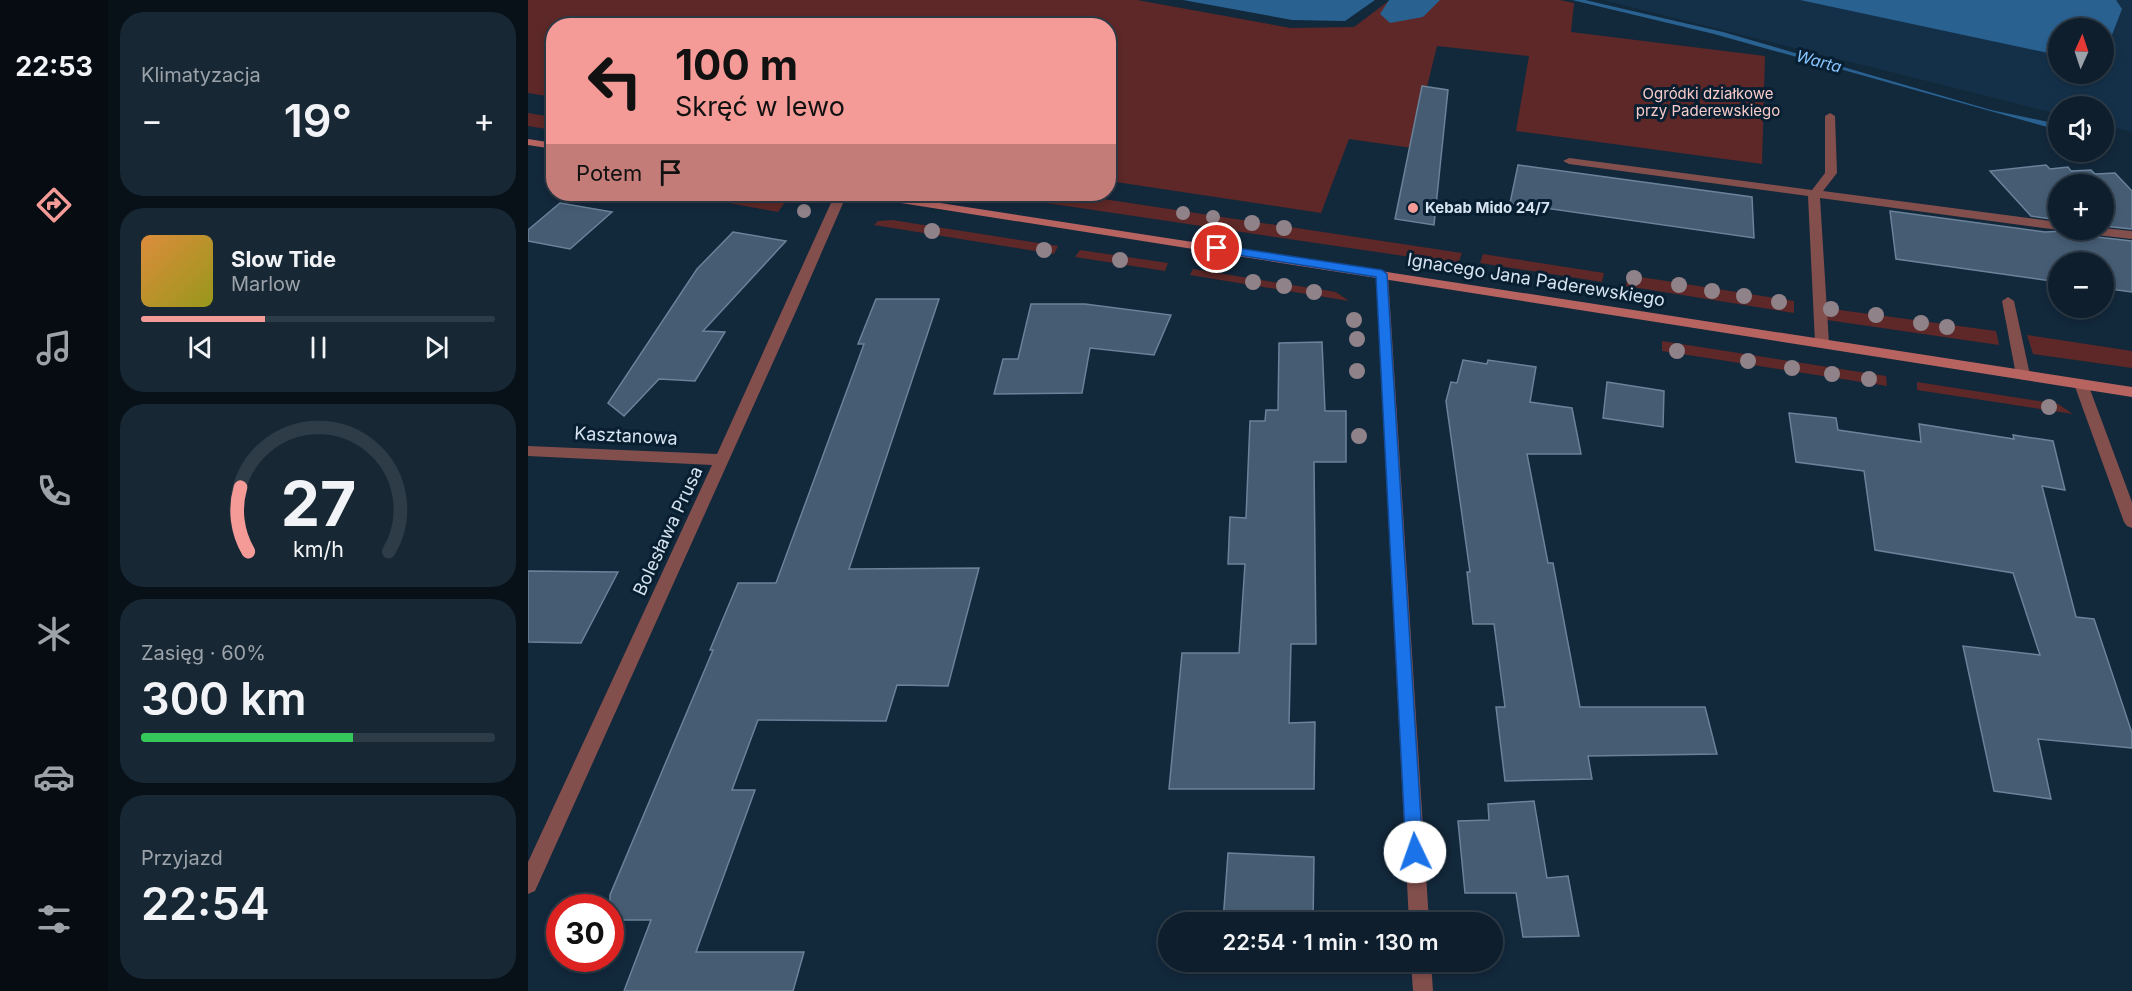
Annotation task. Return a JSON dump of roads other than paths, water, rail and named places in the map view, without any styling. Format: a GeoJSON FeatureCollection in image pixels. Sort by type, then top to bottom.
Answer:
{"type":"FeatureCollection","features":[{"type":"Feature","properties":{"kind":"main road"},"geometry":{"type":"LineString","coordinates":[[528,142],[546,145]]}},
{"type":"Feature","properties":{"kind":"main road","name":"Ignacego Jana Paderewskiego"},"geometry":{"type":"LineString","coordinates":[[908,201],[2132,392]]}},
{"type":"Feature","properties":{"kind":"street"},"geometry":{"type":"LineString","coordinates":[[1821,343],[1815,195],[1831,173],[1830,116]]}},
{"type":"Feature","properties":{"kind":"street"},"geometry":{"type":"LineString","coordinates":[[1569,161],[2048,225]]}},
{"type":"Feature","properties":{"kind":"street","name":"Bolesława Prusa"},"geometry":{"type":"LineString","coordinates":[[528,884],[838,201]]}},
{"type":"Feature","properties":{"kind":"street"},"geometry":{"type":"LineString","coordinates":[[2114,233],[2132,235]]}},
{"type":"Feature","properties":{"kind":"street"},"geometry":{"type":"LineString","coordinates":[[1382,274],[1418,912]]}},
{"type":"Feature","properties":{"kind":"street"},"geometry":{"type":"LineString","coordinates":[[2008,301],[2023,375]]}},
{"type":"Feature","properties":{"kind":"street"},"geometry":{"type":"LineString","coordinates":[[2081,384],[2132,522]]}},
{"type":"Feature","properties":{"kind":"street","name":"Kasztanowa"},"geometry":{"type":"LineString","coordinates":[[528,451],[722,460]]}},
{"type":"Feature","properties":{"kind":"street"},"geometry":{"type":"LineString","coordinates":[[1422,972],[1423,991]]}},
{"type":"Feature","properties":{"kind":"water"},"geometry":{"type":"Polygon","coordinates":[[[1183,0],[1375,0],[1345,21],[1292,20],[1183,0]]]}},
{"type":"Feature","properties":{"kind":"water"},"geometry":{"type":"Polygon","coordinates":[[[1389,0],[1440,0],[1423,17],[1390,23],[1380,14],[1389,0]]]}},
{"type":"Feature","properties":{"kind":"water","name":"Warta"},"geometry":{"type":"Polygon","coordinates":[[[1572,0],[1585,0],[1723,32],[1991,110],[2048,122],[2048,127],[1714,34],[1572,0]]]}},
{"type":"Feature","properties":{"kind":"water"},"geometry":{"type":"Polygon","coordinates":[[[1800,0],[2116,0],[2122,9],[2114,30],[2114,18],[2048,18],[2048,53],[1800,0]]]}},
{"type":"Feature","properties":{"kind":"place","name":"Kebab Mido 24/7"},"geometry":{"type":"Point","coordinates":[1413,208]}},
{"type":"Feature","properties":{"kind":"park label","name":"Ogródki działkowe przy Paderewskiego"},"geometry":{"type":"Point","coordinates":[1708,102]}}]}
